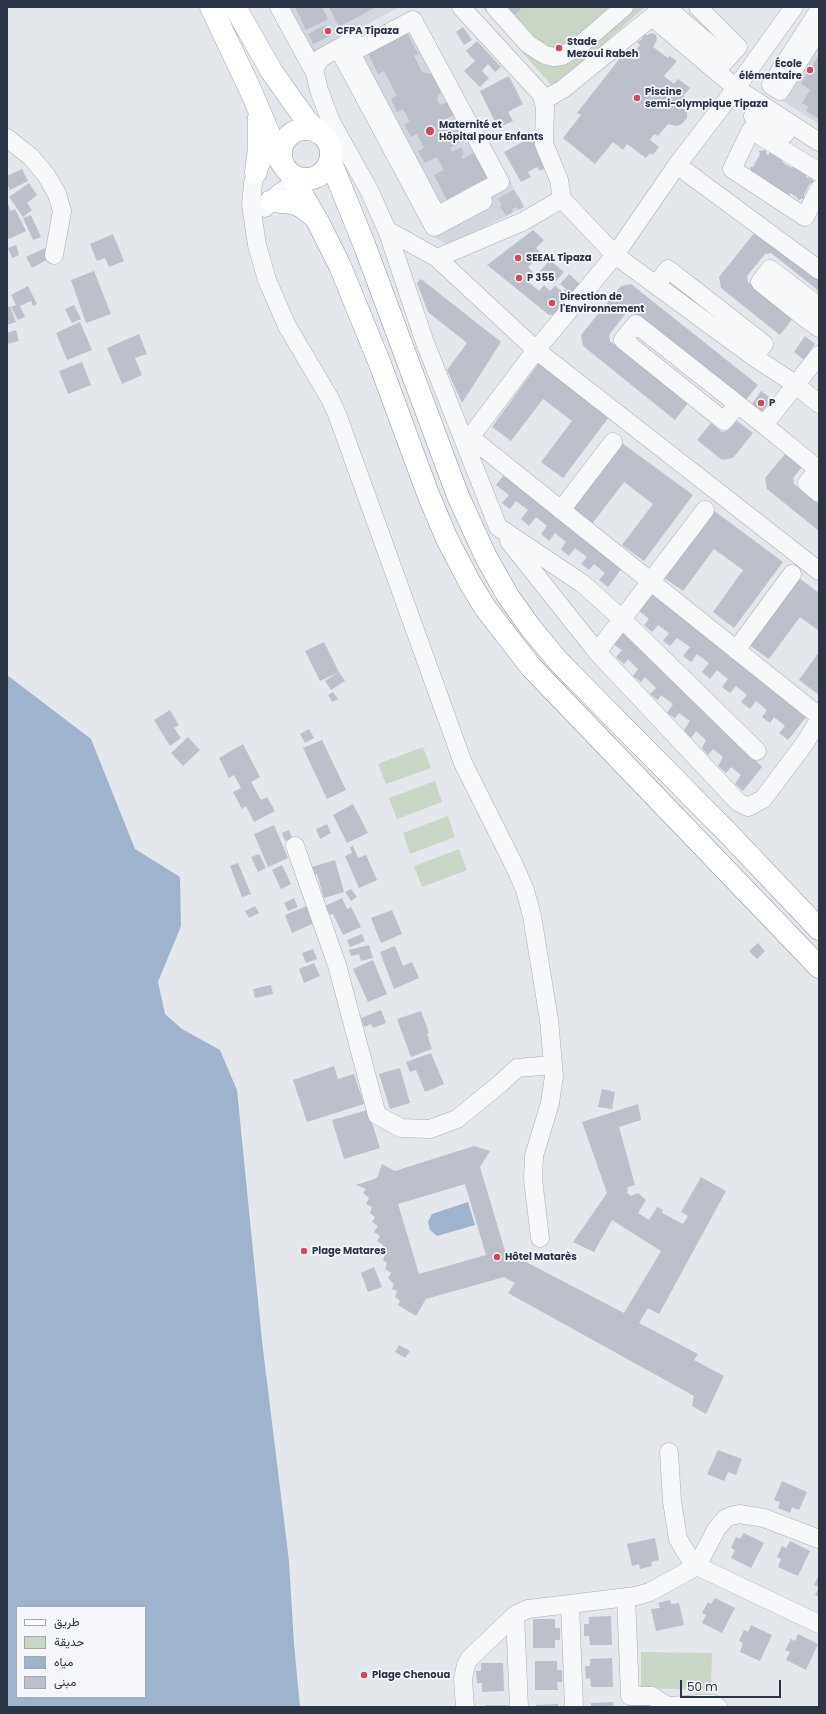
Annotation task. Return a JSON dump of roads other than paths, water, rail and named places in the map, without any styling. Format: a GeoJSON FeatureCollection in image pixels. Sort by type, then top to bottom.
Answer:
{"type":"FeatureCollection","features":[{"type":"Feature","properties":{"kind":"main road"},"geometry":{"type":"LineString","coordinates":[[211,7],[259,111],[318,222],[354,298],[428,494],[447,539],[470,583],[486,609],[506,637],[546,683],[819,967]]}},
{"type":"Feature","properties":{"kind":"main road"},"geometry":{"type":"LineString","coordinates":[[235,7],[272,72],[299,110],[329,144],[364,244],[458,496],[486,557],[508,596],[530,627],[559,662],[727,832],[819,929]]}},
{"type":"Feature","properties":{"kind":"main road"},"geometry":{"type":"LineString","coordinates":[[256,172],[259,148],[259,111]]}},
{"type":"Feature","properties":{"kind":"main road"},"geometry":{"type":"LineString","coordinates":[[289,165],[286,138],[297,130],[304,129],[329,144]]}},
{"type":"Feature","properties":{"kind":"main road"},"geometry":{"type":"LineString","coordinates":[[289,165],[315,178],[322,174],[327,167],[329,144]]}},
{"type":"Feature","properties":{"kind":"main road"},"geometry":{"type":"LineString","coordinates":[[271,200],[293,203],[311,214],[318,222]]}},
{"type":"Feature","properties":{"kind":"street"},"geometry":{"type":"LineString","coordinates":[[279,7],[315,73],[325,108],[329,144],[369,190],[387,230],[424,340],[467,441],[498,527],[597,652],[738,802],[748,807],[763,799],[805,743],[819,720]]}},
{"type":"Feature","properties":{"kind":"street"},"geometry":{"type":"LineString","coordinates":[[315,73],[318,61],[324,55],[416,7]]}},
{"type":"Feature","properties":{"kind":"street"},"geometry":{"type":"LineString","coordinates":[[461,7],[539,90],[544,100],[544,144],[559,180],[562,198],[615,255],[754,357],[795,384],[819,404]]}},
{"type":"Feature","properties":{"kind":"street"},"geometry":{"type":"LineString","coordinates":[[495,7],[528,44],[545,55],[554,57],[562,56],[579,46],[624,7]]}},
{"type":"Feature","properties":{"kind":"street"},"geometry":{"type":"LineString","coordinates":[[698,7],[738,47],[721,65]]}},
{"type":"Feature","properties":{"kind":"street"},"geometry":{"type":"LineString","coordinates":[[544,100],[563,89],[661,10],[721,65],[736,88],[819,142]]}},
{"type":"Feature","properties":{"kind":"street"},"geometry":{"type":"LineString","coordinates":[[467,441],[536,350],[615,255],[677,165],[736,88],[791,12],[813,32],[819,10]]}},
{"type":"Feature","properties":{"kind":"street"},"geometry":{"type":"LineString","coordinates":[[510,202],[413,20],[351,53],[437,216],[479,193],[510,202],[562,198]]}},
{"type":"Feature","properties":{"kind":"street"},"geometry":{"type":"LineString","coordinates":[[758,103],[753,116],[819,153]]}},
{"type":"Feature","properties":{"kind":"street"},"geometry":{"type":"LineString","coordinates":[[819,172],[751,130],[732,170],[805,217],[819,189]]}},
{"type":"Feature","properties":{"kind":"street"},"geometry":{"type":"LineString","coordinates":[[7,138],[31,157],[46,175],[58,194],[62,211],[54,255]]}},
{"type":"Feature","properties":{"kind":"street"},"geometry":{"type":"LineString","coordinates":[[254,228],[264,209],[271,200],[287,188],[289,165],[262,161],[256,172],[253,183],[251,205],[254,228],[261,261],[276,303],[301,351],[329,397],[345,433],[463,763],[525,890],[532,916],[549,1020],[553,1064],[553,1091],[534,1156],[533,1179],[540,1238]]}},
{"type":"Feature","properties":{"kind":"street"},"geometry":{"type":"LineString","coordinates":[[677,165],[819,270]]}},
{"type":"Feature","properties":{"kind":"street"},"geometry":{"type":"LineString","coordinates":[[437,258],[510,202]]}},
{"type":"Feature","properties":{"kind":"street"},"geometry":{"type":"LineString","coordinates":[[387,230],[437,258],[536,350],[819,571]]}},
{"type":"Feature","properties":{"kind":"street"},"geometry":{"type":"LineString","coordinates":[[737,405],[724,421],[623,340],[636,324],[764,425],[818,470],[807,483],[819,493]]}},
{"type":"Feature","properties":{"kind":"street"},"geometry":{"type":"LineString","coordinates":[[764,425],[819,355]]}},
{"type":"Feature","properties":{"kind":"street"},"geometry":{"type":"LineString","coordinates":[[467,441],[561,510],[819,716]]}},
{"type":"Feature","properties":{"kind":"street"},"geometry":{"type":"LineString","coordinates":[[561,510],[613,442]]}},
{"type":"Feature","properties":{"kind":"street"},"geometry":{"type":"LineString","coordinates":[[597,652],[705,510]]}},
{"type":"Feature","properties":{"kind":"street"},"geometry":{"type":"LineString","coordinates":[[498,527],[583,584],[757,751]]}},
{"type":"Feature","properties":{"kind":"street"},"geometry":{"type":"LineString","coordinates":[[736,650],[792,574]]}},
{"type":"Feature","properties":{"kind":"street"},"geometry":{"type":"LineString","coordinates":[[295,846],[337,965],[377,1115],[401,1128],[430,1129],[457,1119],[517,1068],[553,1064]]}},
{"type":"Feature","properties":{"kind":"street"},"geometry":{"type":"LineString","coordinates":[[669,1452],[672,1501],[678,1539],[690,1559],[697,1566],[819,1624]]}},
{"type":"Feature","properties":{"kind":"street"},"geometry":{"type":"LineString","coordinates":[[465,1707],[463,1680],[466,1665],[474,1654],[515,1615],[528,1609],[626,1597],[650,1592],[697,1566],[717,1528],[726,1518],[739,1514],[764,1518],[819,1539]]}},
{"type":"Feature","properties":{"kind":"street"},"geometry":{"type":"LineString","coordinates":[[626,1597],[630,1696],[652,1696],[669,1707],[698,1704],[713,1704],[718,1707]]}},
{"type":"Feature","properties":{"kind":"street"},"geometry":{"type":"LineString","coordinates":[[570,1604],[574,1707]]}},
{"type":"Feature","properties":{"kind":"street"},"geometry":{"type":"LineString","coordinates":[[515,1615],[519,1707]]}},
{"type":"Feature","properties":{"kind":"water"},"geometry":{"type":"Polygon","coordinates":[[[7,675],[91,739],[135,849],[180,877],[181,926],[158,982],[165,1014],[182,1029],[220,1050],[237,1090],[262,1341],[289,1561],[294,1644],[300,1707],[7,1707],[7,675]]]}},
{"type":"Feature","properties":{"kind":"water"},"geometry":{"type":"Polygon","coordinates":[[[468,1202],[475,1225],[437,1236],[430,1230],[428,1222],[432,1214],[468,1202]]]}},
{"type":"Feature","properties":{"kind":"tunnel"},"geometry":{"type":"LineString","coordinates":[[506,194],[514,208]]}},
{"type":"Feature","properties":{"kind":"place","name":"CFPA Tipaza"},"geometry":{"type":"Point","coordinates":[328,31]}},
{"type":"Feature","properties":{"kind":"place","name":"Stade Mezoui Rabeh"},"geometry":{"type":"Point","coordinates":[559,48]}},
{"type":"Feature","properties":{"kind":"place","name":"École élémentaire"},"geometry":{"type":"Point","coordinates":[810,70]}},
{"type":"Feature","properties":{"kind":"place","name":"Piscine semi-olympique Tipaza"},"geometry":{"type":"Point","coordinates":[637,98]}},
{"type":"Feature","properties":{"kind":"place","name":"Maternité et Hôpital pour Enfants"},"geometry":{"type":"Point","coordinates":[430,131]}},
{"type":"Feature","properties":{"kind":"place","name":"SEEAL Tipaza"},"geometry":{"type":"Point","coordinates":[518,258]}},
{"type":"Feature","properties":{"kind":"place","name":"P 355"},"geometry":{"type":"Point","coordinates":[519,278]}},
{"type":"Feature","properties":{"kind":"place","name":"Direction de l'Environnement"},"geometry":{"type":"Point","coordinates":[552,303]}},
{"type":"Feature","properties":{"kind":"place","name":"P"},"geometry":{"type":"Point","coordinates":[761,403]}},
{"type":"Feature","properties":{"kind":"place","name":"Plage Matares"},"geometry":{"type":"Point","coordinates":[304,1251]}},
{"type":"Feature","properties":{"kind":"place","name":"Hôtel Matarès"},"geometry":{"type":"Point","coordinates":[497,1257]}},
{"type":"Feature","properties":{"kind":"place","name":"Plage Chenoua"},"geometry":{"type":"Point","coordinates":[364,1675]}}]}
